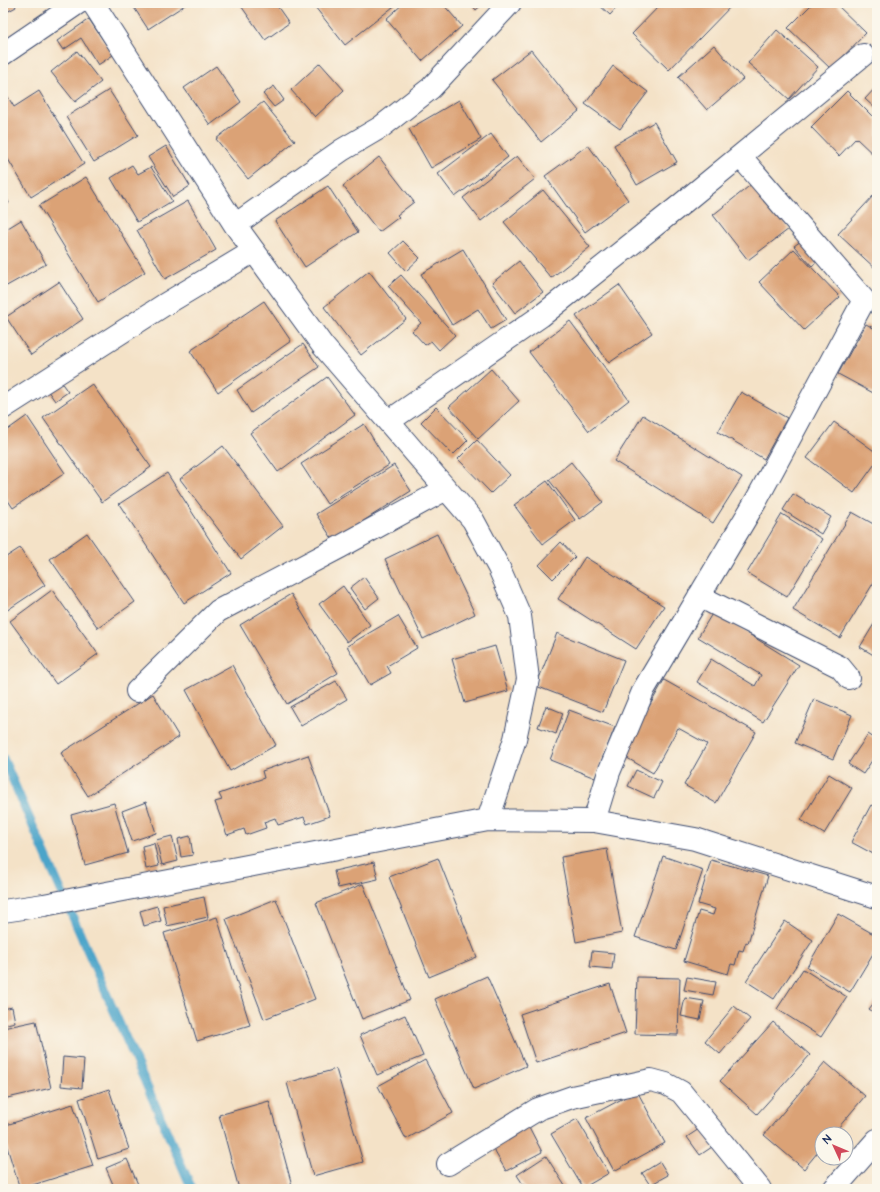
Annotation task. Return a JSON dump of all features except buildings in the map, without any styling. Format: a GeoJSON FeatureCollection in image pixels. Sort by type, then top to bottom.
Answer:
{"type":"FeatureCollection","features":[{"type":"Feature","properties":{"kind":"street"},"geometry":{"type":"LineString","coordinates":[[3,54],[78,3]]}},
{"type":"Feature","properties":{"kind":"street"},"geometry":{"type":"LineString","coordinates":[[93,3],[235,225],[323,346],[473,520],[499,568],[520,616],[528,679],[515,739],[488,820]]}},
{"type":"Feature","properties":{"kind":"street"},"geometry":{"type":"LineString","coordinates":[[235,225],[342,150],[381,127],[431,88],[510,3]]}},
{"type":"Feature","properties":{"kind":"street"},"geometry":{"type":"LineString","coordinates":[[388,421],[541,316],[863,55]]}},
{"type":"Feature","properties":{"kind":"street"},"geometry":{"type":"LineString","coordinates":[[594,821],[608,772],[644,690],[757,499],[864,300],[740,156]]}},
{"type":"Feature","properties":{"kind":"street"},"geometry":{"type":"LineString","coordinates":[[3,408],[164,305],[254,251]]}},
{"type":"Feature","properties":{"kind":"street"},"geometry":{"type":"LineString","coordinates":[[137,691],[218,610],[340,547],[446,489]]}},
{"type":"Feature","properties":{"kind":"street"},"geometry":{"type":"LineString","coordinates":[[699,596],[840,667],[849,678]]}},
{"type":"Feature","properties":{"kind":"street"},"geometry":{"type":"LineString","coordinates":[[3,911],[44,905],[488,820],[594,821],[695,839],[877,897]]}},
{"type":"Feature","properties":{"kind":"street"},"geometry":{"type":"LineString","coordinates":[[448,1164],[538,1109],[572,1097],[651,1080],[666,1084],[681,1092],[760,1189]]}},
{"type":"Feature","properties":{"kind":"street"},"geometry":{"type":"LineString","coordinates":[[834,1189],[875,1147]]}},
{"type":"Feature","properties":{"kind":"waterway"},"geometry":{"type":"LineString","coordinates":[[3,758],[192,1189]]}}]}
